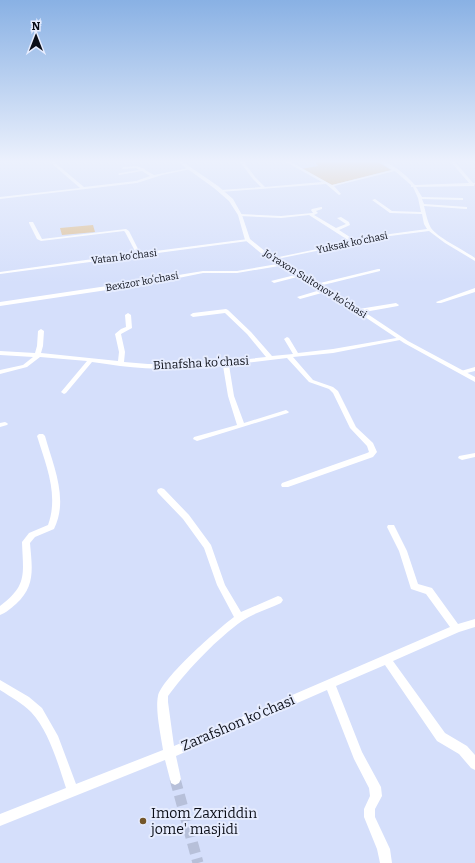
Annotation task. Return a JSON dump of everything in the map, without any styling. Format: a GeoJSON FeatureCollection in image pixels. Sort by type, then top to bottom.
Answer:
{"type":"FeatureCollection","features":[{"type":"Feature","properties":{"kind":"street"},"geometry":{"type":"LineString","coordinates":[[232,202],[240,215],[248,240]]}},
{"type":"Feature","properties":{"kind":"street"},"geometry":{"type":"LineString","coordinates":[[377,202],[392,213],[423,213]]}},
{"type":"Feature","properties":{"kind":"street"},"geometry":{"type":"LineString","coordinates":[[421,202],[423,213],[430,230],[475,260]]}},
{"type":"Feature","properties":{"kind":"street"},"geometry":{"type":"LineString","coordinates":[[422,206],[466,208]]}},
{"type":"Feature","properties":{"kind":"street"},"geometry":{"type":"LineString","coordinates":[[240,215],[281,217],[316,213],[313,210],[321,208]]}},
{"type":"Feature","properties":{"kind":"street"},"geometry":{"type":"LineString","coordinates":[[310,214],[355,242]]}},
{"type":"Feature","properties":{"kind":"street"},"geometry":{"type":"LineString","coordinates":[[336,230],[348,224],[339,218]]}},
{"type":"Feature","properties":{"kind":"street"},"geometry":{"type":"LineString","coordinates":[[31,222],[39,240],[124,230],[127,231],[139,255]]}},
{"type":"Feature","properties":{"kind":"street","name":"Yuksak koʻchasi"},"geometry":{"type":"LineString","coordinates":[[274,259],[390,235],[430,230]]}},
{"type":"Feature","properties":{"kind":"street","name":"Vatan koʻchasi"},"geometry":{"type":"LineString","coordinates":[[0,273],[248,240]]}},
{"type":"Feature","properties":{"kind":"street","name":"Joʻraxon Sultonov koʻchasi"},"geometry":{"type":"LineString","coordinates":[[248,240],[274,259],[319,284],[400,338],[475,380]]}},
{"type":"Feature","properties":{"kind":"street","name":"Bexizor koʻchasi"},"geometry":{"type":"LineString","coordinates":[[0,304],[154,281],[194,273],[212,271],[238,272],[283,264]]}},
{"type":"Feature","properties":{"kind":"street"},"geometry":{"type":"LineString","coordinates":[[319,284],[378,270]]}},
{"type":"Feature","properties":{"kind":"street"},"geometry":{"type":"LineString","coordinates":[[274,281],[302,274]]}},
{"type":"Feature","properties":{"kind":"street"},"geometry":{"type":"LineString","coordinates":[[300,297],[326,290]]}},
{"type":"Feature","properties":{"kind":"street"},"geometry":{"type":"LineString","coordinates":[[439,302],[475,290]]}},
{"type":"Feature","properties":{"kind":"street"},"geometry":{"type":"LineString","coordinates":[[359,311],[396,305]]}},
{"type":"Feature","properties":{"kind":"street"},"geometry":{"type":"LineString","coordinates":[[193,315],[226,311],[249,332],[271,358]]}},
{"type":"Feature","properties":{"kind":"street"},"geometry":{"type":"LineString","coordinates":[[121,364],[122,352],[118,334],[129,328],[128,315]]}},
{"type":"Feature","properties":{"kind":"street"},"geometry":{"type":"LineString","coordinates":[[0,372],[25,366],[38,355],[41,331]]}},
{"type":"Feature","properties":{"kind":"street","name":"Binafsha koʻchasi"},"geometry":{"type":"LineString","coordinates":[[0,352],[121,364],[174,367],[226,364],[333,351],[400,338]]}},
{"type":"Feature","properties":{"kind":"street"},"geometry":{"type":"LineString","coordinates":[[285,485],[370,456],[373,452],[370,445],[353,428],[336,392],[331,388],[311,381],[293,356],[287,339]]}},
{"type":"Feature","properties":{"kind":"street"},"geometry":{"type":"LineString","coordinates":[[64,392],[90,361]]}},
{"type":"Feature","properties":{"kind":"street"},"geometry":{"type":"LineString","coordinates":[[226,364],[231,396],[241,425]]}},
{"type":"Feature","properties":{"kind":"street"},"geometry":{"type":"LineString","coordinates":[[462,372],[475,369]]}},
{"type":"Feature","properties":{"kind":"street"},"geometry":{"type":"LineString","coordinates":[[196,439],[286,412]]}},
{"type":"Feature","properties":{"kind":"street"},"geometry":{"type":"LineString","coordinates":[[0,611],[12,603],[22,592],[27,580],[26,542],[32,535],[51,527],[58,505],[57,491],[41,436]]}},
{"type":"Feature","properties":{"kind":"street"},"geometry":{"type":"LineString","coordinates":[[462,458],[475,455]]}},
{"type":"Feature","properties":{"kind":"street"},"geometry":{"type":"LineString","coordinates":[[161,491],[186,517],[208,547],[221,586],[239,618]]}},
{"type":"Feature","properties":{"kind":"street"},"geometry":{"type":"LineString","coordinates":[[391,527],[403,551],[414,586],[429,591],[456,629]]}},
{"type":"Feature","properties":{"kind":"street"},"geometry":{"type":"LineString","coordinates":[[175,779],[163,706],[164,693],[178,674],[239,618],[278,600]]}},
{"type":"Feature","properties":{"kind":"street","name":"Zarafshon koʻchasi"},"geometry":{"type":"LineString","coordinates":[[0,820],[170,752],[456,629],[475,623]]}},
{"type":"Feature","properties":{"kind":"street"},"geometry":{"type":"LineString","coordinates":[[386,660],[416,700],[440,737],[463,750],[475,764]]}},
{"type":"Feature","properties":{"kind":"street"},"geometry":{"type":"LineString","coordinates":[[330,683],[358,755],[375,788],[376,796],[370,806],[369,814],[385,853],[386,863]]}},
{"type":"Feature","properties":{"kind":"street"},"geometry":{"type":"LineString","coordinates":[[0,685],[22,698],[37,711],[54,740],[73,790]]}},
{"type":"Feature","properties":{"kind":"shaded area"},"geometry":{"type":"Polygon","coordinates":[[[93,225],[95,232],[62,235],[60,228],[93,225]]]}},
{"type":"Feature","properties":{"kind":"tunnel"},"geometry":{"type":"LineString","coordinates":[[175,779],[198,863]]}},
{"type":"Feature","properties":{"kind":"place","name":"Imom Zaxriddin jome' masjidi"},"geometry":{"type":"Point","coordinates":[143,821]}}]}
